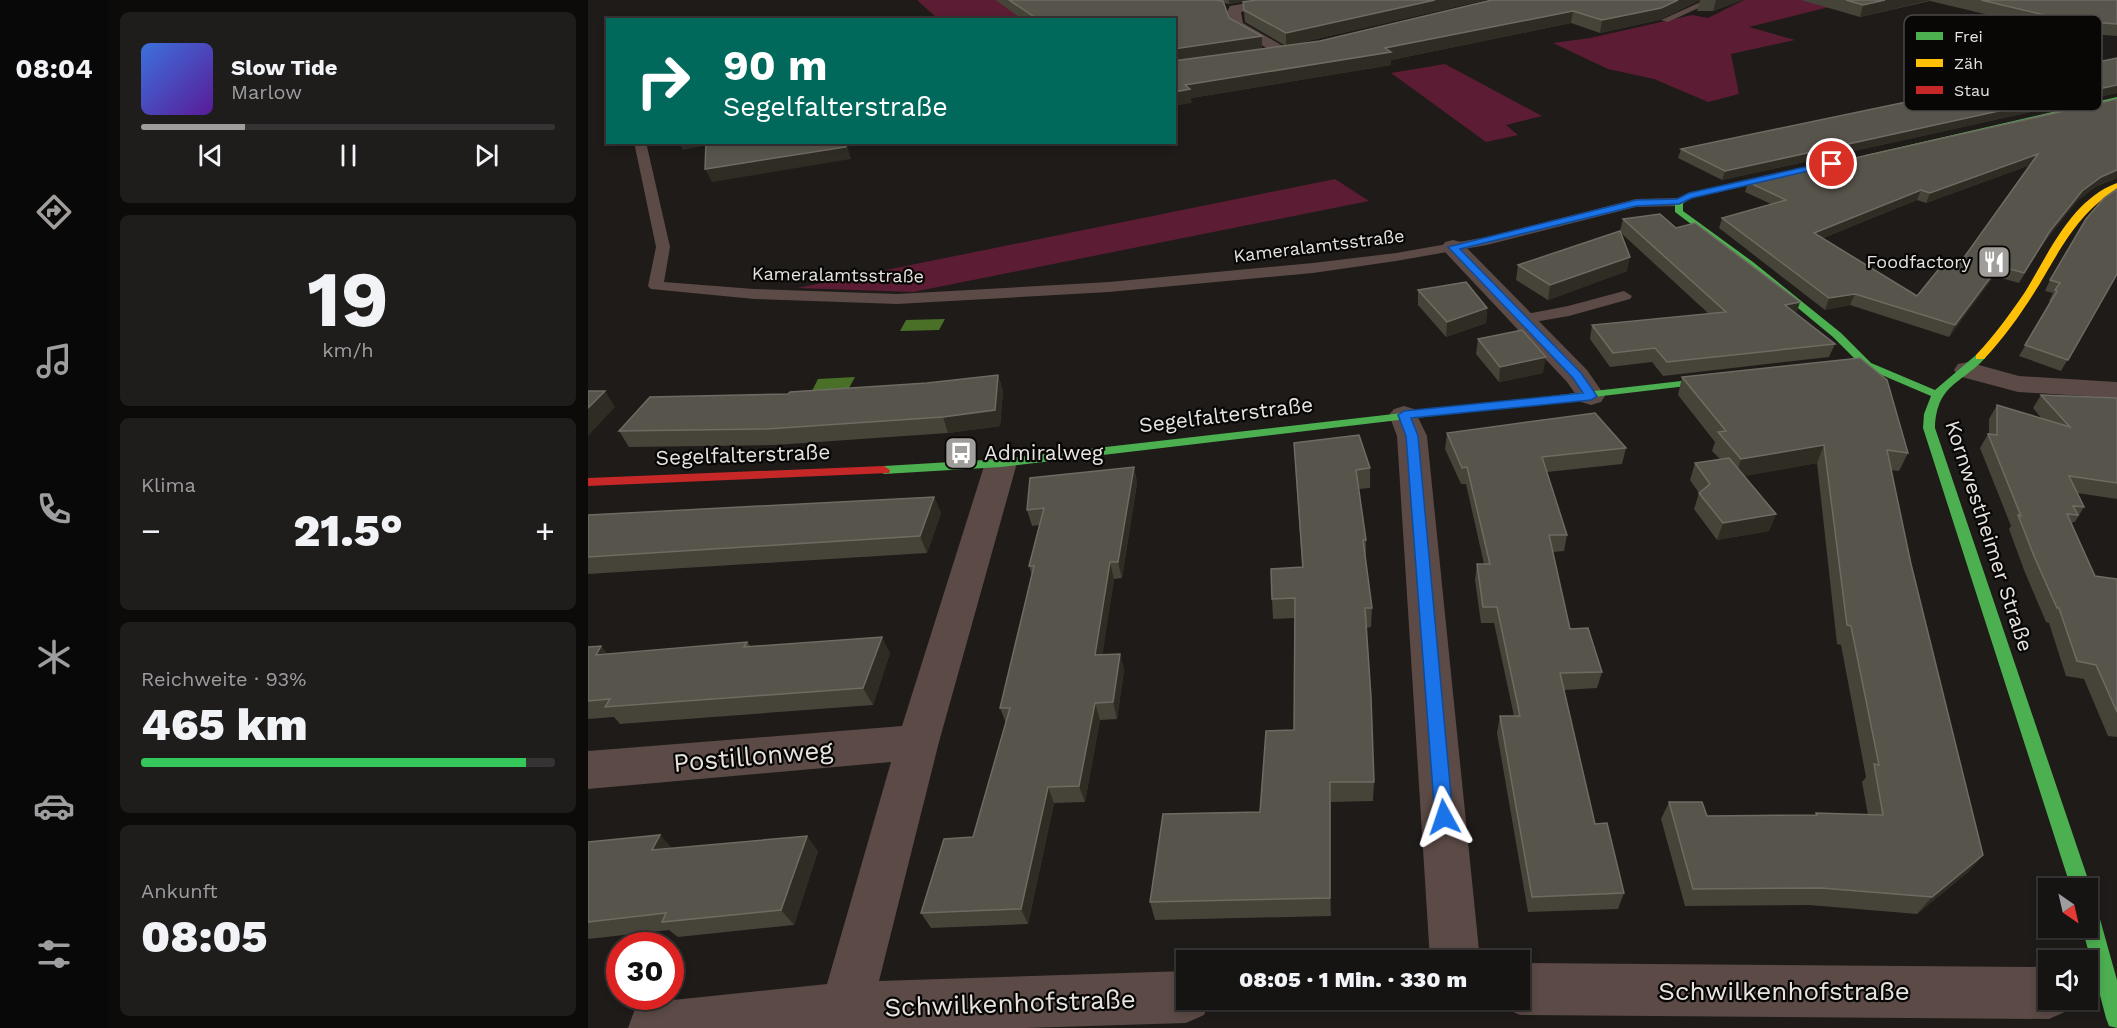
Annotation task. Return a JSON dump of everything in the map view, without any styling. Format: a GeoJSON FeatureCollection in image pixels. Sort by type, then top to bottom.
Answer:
{"type":"FeatureCollection","features":[{"type":"Feature","properties":{"kind":"street"},"geometry":{"type":"LineString","coordinates":[[1282,52],[1236,25],[1231,9],[1290,0]]}},
{"type":"Feature","properties":{"kind":"street"},"geometry":{"type":"LineString","coordinates":[[1259,56],[1301,50]]}},
{"type":"Feature","properties":{"kind":"street"},"geometry":{"type":"LineString","coordinates":[[2102,102],[2117,99]]}},
{"type":"Feature","properties":{"kind":"street"},"geometry":{"type":"LineString","coordinates":[[1854,159],[2064,111]]}},
{"type":"Feature","properties":{"kind":"street","name":"Kameralamtsstraße"},"geometry":{"type":"LineString","coordinates":[[1679,202],[1689,196],[1810,169]]}},
{"type":"Feature","properties":{"kind":"street","name":"Kornwestheimer Straße"},"geometry":{"type":"LineString","coordinates":[[2078,878],[1929,428],[1929,410],[1936,394],[1968,370],[1987,351],[2034,285],[2075,218],[2093,199],[2117,186]]}},
{"type":"Feature","properties":{"kind":"street"},"geometry":{"type":"LineString","coordinates":[[1679,202],[1679,212],[1750,264],[1820,320],[1867,364],[1936,394]]}},
{"type":"Feature","properties":{"kind":"street"},"geometry":{"type":"LineString","coordinates":[[1453,247],[1577,376],[1591,396]]}},
{"type":"Feature","properties":{"kind":"street"},"geometry":{"type":"LineString","coordinates":[[1847,366],[1867,364]]}},
{"type":"Feature","properties":{"kind":"street"},"geometry":{"type":"LineString","coordinates":[[1968,370],[2018,384],[2117,390]]}},
{"type":"Feature","properties":{"kind":"street","name":"Segelfalterstraße"},"geometry":{"type":"LineString","coordinates":[[588,482],[849,472],[1001,463],[1734,378]]}},
{"type":"Feature","properties":{"kind":"street"},"geometry":{"type":"LineString","coordinates":[[1404,415],[1412,436],[1454,950]]}},
{"type":"Feature","properties":{"kind":"street"},"geometry":{"type":"LineString","coordinates":[[846,1008],[918,742],[1001,463]]}},
{"type":"Feature","properties":{"kind":"street","name":"Postillonweg"},"geometry":{"type":"LineString","coordinates":[[588,770],[918,742]]}},
{"type":"Feature","properties":{"kind":"street"},"geometry":{"type":"LineString","coordinates":[[2094,938],[2108,1000]]}},
{"type":"Feature","properties":{"kind":"street","name":"Schwilkenhofstraße"},"geometry":{"type":"LineString","coordinates":[[1530,989],[2038,993]]}},
{"type":"Feature","properties":{"kind":"street","name":"Schwilkenhofstraße"},"geometry":{"type":"LineString","coordinates":[[654,1028],[846,1008],[1176,997]]}},
{"type":"Feature","properties":{"kind":"lane"},"geometry":{"type":"LineString","coordinates":[[1665,20],[1712,0]]}},
{"type":"Feature","properties":{"kind":"lane","name":"Kameralamtsstraße"},"geometry":{"type":"LineString","coordinates":[[640,144],[663,247],[656,286],[754,294],[897,299],[1109,287],[1281,271],[1396,257],[1453,247],[1636,203],[1679,202]]}},
{"type":"Feature","properties":{"kind":"lane"},"geometry":{"type":"LineString","coordinates":[[1522,319],[1578,309],[1624,296]]}},
{"type":"Feature","properties":{"kind":"shaded area"},"geometry":{"type":"Polygon","coordinates":[[[917,0],[1067,0],[1065,18],[937,18],[917,0]]]}},
{"type":"Feature","properties":{"kind":"shaded area"},"geometry":{"type":"Polygon","coordinates":[[[1744,0],[1857,0],[1749,27],[1795,40],[1731,54],[1739,94],[1708,102],[1654,79],[1608,69],[1553,43],[1590,38],[1692,15],[1708,18],[1744,0]]]}},
{"type":"Feature","properties":{"kind":"shaded area"},"geometry":{"type":"Polygon","coordinates":[[[1445,64],[1542,116],[1506,125],[1518,135],[1486,142],[1391,73],[1445,64]]]}},
{"type":"Feature","properties":{"kind":"shaded area"},"geometry":{"type":"Polygon","coordinates":[[[1335,179],[1369,201],[913,292],[797,288],[1335,179]]]}},
{"type":"Feature","properties":{"kind":"shaded area"},"geometry":{"type":"Polygon","coordinates":[[[945,319],[939,330],[900,331],[906,320],[945,319]]]}},
{"type":"Feature","properties":{"kind":"shaded area"},"geometry":{"type":"Polygon","coordinates":[[[855,377],[849,388],[812,391],[818,379],[855,377]]]}},
{"type":"Feature","properties":{"kind":"building"},"geometry":{"type":"Polygon","coordinates":[[[1009,0],[1216,0],[1223,1],[1229,18],[1262,36],[1176,49],[1176,18],[1036,18],[1009,0]]]}},
{"type":"Feature","properties":{"kind":"building"},"geometry":{"type":"Polygon","coordinates":[[[1256,0],[1435,0],[1286,33],[1244,10],[1243,2],[1256,0]]]}},
{"type":"Feature","properties":{"kind":"building"},"geometry":{"type":"Polygon","coordinates":[[[1492,0],[1678,0],[1661,8],[1602,20],[1573,11],[1385,48],[1391,52],[1185,85],[1190,89],[1176,92],[1176,61],[1320,41],[1492,0]]]}},
{"type":"Feature","properties":{"kind":"building"},"geometry":{"type":"Polygon","coordinates":[[[1846,0],[1885,0],[1863,5],[1846,0]]]}},
{"type":"Feature","properties":{"kind":"building"},"geometry":{"type":"Polygon","coordinates":[[[1981,0],[2117,0],[2117,24],[2102,23],[2102,15],[2045,15],[1981,0]]]}},
{"type":"Feature","properties":{"kind":"building"},"geometry":{"type":"Polygon","coordinates":[[[2117,58],[2117,85],[2102,88],[2102,61],[2117,58]]]}},
{"type":"Feature","properties":{"kind":"building"},"geometry":{"type":"Polygon","coordinates":[[[2117,99],[2117,170],[2101,177],[2082,191],[2050,231],[2024,273],[1999,266],[1955,325],[1855,294],[1829,298],[1722,218],[1786,200],[1748,182],[2064,111],[2102,111],[2102,102],[2117,99]],[[2038,154],[1930,193],[1921,190],[1814,233],[1917,296],[1947,259],[1960,263],[2038,154]]]}},
{"type":"Feature","properties":{"kind":"building"},"geometry":{"type":"Polygon","coordinates":[[[1904,102],[1904,111],[1998,111],[1725,171],[1681,149],[1904,102]]]}},
{"type":"Feature","properties":{"kind":"building"},"geometry":{"type":"Polygon","coordinates":[[[706,144],[845,144],[846,147],[705,169],[706,144]]]}},
{"type":"Feature","properties":{"kind":"building"},"geometry":{"type":"Polygon","coordinates":[[[2117,189],[2117,274],[2068,360],[2025,345],[2057,291],[2055,290],[2060,283],[2050,280],[2086,219],[2104,198],[2117,189]]]}},
{"type":"Feature","properties":{"kind":"building"},"geometry":{"type":"Polygon","coordinates":[[[1660,214],[1676,228],[1695,223],[1800,302],[1785,305],[1835,344],[1667,362],[1655,348],[1613,353],[1592,325],[1726,312],[1623,219],[1660,214]]]}},
{"type":"Feature","properties":{"kind":"building"},"geometry":{"type":"Polygon","coordinates":[[[1620,231],[1630,257],[1550,285],[1518,265],[1620,231]]]}},
{"type":"Feature","properties":{"kind":"building"},"geometry":{"type":"Polygon","coordinates":[[[1466,282],[1487,308],[1447,322],[1418,290],[1466,282]]]}},
{"type":"Feature","properties":{"kind":"building"},"geometry":{"type":"Polygon","coordinates":[[[1522,330],[1546,357],[1500,367],[1478,339],[1522,330]]]}},
{"type":"Feature","properties":{"kind":"building"},"geometry":{"type":"Polygon","coordinates":[[[1860,358],[1887,380],[1908,453],[1887,450],[1911,564],[1983,855],[1932,897],[1821,888],[1693,889],[1669,802],[1702,802],[1707,816],[1817,815],[1816,813],[1883,815],[1874,764],[1879,765],[1851,626],[1847,625],[1824,445],[1741,459],[1718,432],[1726,431],[1682,377],[1860,358]]]}},
{"type":"Feature","properties":{"kind":"building"},"geometry":{"type":"Polygon","coordinates":[[[998,375],[995,410],[943,417],[767,429],[619,431],[650,397],[788,394],[790,392],[927,383],[998,375]]]}},
{"type":"Feature","properties":{"kind":"building"},"geometry":{"type":"Polygon","coordinates":[[[588,391],[605,391],[588,408],[588,391]]]}},
{"type":"Feature","properties":{"kind":"building"},"geometry":{"type":"Polygon","coordinates":[[[2041,395],[2117,398],[2117,483],[2069,476],[2084,507],[2073,506],[2078,515],[2067,514],[2095,576],[2117,579],[2117,712],[2096,665],[2077,661],[2059,608],[2057,608],[2034,556],[2018,515],[2021,516],[1988,434],[1997,435],[1997,405],[2070,427],[2041,395]]]}},
{"type":"Feature","properties":{"kind":"building"},"geometry":{"type":"Polygon","coordinates":[[[1595,413],[1626,448],[1542,457],[1567,535],[1549,535],[1570,629],[1588,628],[1602,672],[1560,673],[1595,824],[1607,823],[1624,893],[1532,897],[1500,716],[1520,716],[1497,607],[1483,607],[1477,564],[1490,564],[1467,467],[1462,468],[1447,433],[1595,413]]]}},
{"type":"Feature","properties":{"kind":"building"},"geometry":{"type":"Polygon","coordinates":[[[1359,435],[1370,468],[1356,470],[1366,540],[1363,540],[1372,608],[1365,608],[1374,782],[1330,782],[1330,898],[1150,902],[1163,814],[1260,812],[1266,731],[1294,730],[1295,598],[1272,599],[1271,569],[1303,567],[1294,443],[1359,435]]]}},
{"type":"Feature","properties":{"kind":"building"},"geometry":{"type":"Polygon","coordinates":[[[1729,458],[1776,514],[1723,523],[1699,493],[1710,484],[1695,463],[1729,458]]]}},
{"type":"Feature","properties":{"kind":"building"},"geometry":{"type":"Polygon","coordinates":[[[1134,467],[1118,562],[1110,562],[1095,655],[1120,654],[1113,702],[1095,703],[1079,786],[1048,787],[1021,909],[921,913],[944,839],[973,837],[1010,708],[1000,708],[1034,566],[1029,566],[1044,508],[1027,510],[1030,478],[1134,467]]]}},
{"type":"Feature","properties":{"kind":"building"},"geometry":{"type":"Polygon","coordinates":[[[934,497],[920,536],[588,557],[588,515],[934,497]]]}},
{"type":"Feature","properties":{"kind":"building"},"geometry":{"type":"Polygon","coordinates":[[[882,637],[863,688],[605,707],[610,699],[588,701],[588,647],[601,646],[596,655],[747,642],[744,647],[882,637]]]}},
{"type":"Feature","properties":{"kind":"building"},"geometry":{"type":"Polygon","coordinates":[[[660,835],[652,850],[807,836],[781,910],[662,922],[666,913],[588,922],[588,842],[660,835]]]}},
{"type":"Feature","properties":{"kind":"traffic: fast"},"geometry":{"type":"LineString","coordinates":[[2102,102],[2117,99]]}},
{"type":"Feature","properties":{"kind":"traffic: fast"},"geometry":{"type":"LineString","coordinates":[[1870,155],[2064,111]]}},
{"type":"Feature","properties":{"kind":"traffic: fast"},"geometry":{"type":"LineString","coordinates":[[1791,173],[1689,196],[1679,202],[1679,212],[1750,264],[1837,335],[1867,365],[1936,394]]}},
{"type":"Feature","properties":{"kind":"traffic: fast"},"geometry":{"type":"LineString","coordinates":[[1980,357],[1944,386],[1938,394],[1930,414],[1929,428],[2078,878]]}},
{"type":"Feature","properties":{"kind":"traffic: fast"},"geometry":{"type":"LineString","coordinates":[[884,470],[1001,463],[1725,379]]}},
{"type":"Feature","properties":{"kind":"traffic: fast"},"geometry":{"type":"LineString","coordinates":[[2095,938],[2117,1018]]}},
{"type":"Feature","properties":{"kind":"traffic: slow"},"geometry":{"type":"LineString","coordinates":[[1980,357],[1996,340],[2016,312],[2079,215],[2102,194],[2117,186]]}},
{"type":"Feature","properties":{"kind":"traffic: jam"},"geometry":{"type":"LineString","coordinates":[[588,482],[884,470]]}},
{"type":"Feature","properties":{"kind":"place","name":"Foodfactory"},"geometry":{"type":"Point","coordinates":[1994,262]}},
{"type":"Feature","properties":{"kind":"place","name":"Admiralweg"},"geometry":{"type":"Point","coordinates":[961,453]}},
{"type":"Feature","properties":{"kind":"route"},"geometry":{"type":"LineString","coordinates":[[1444,817],[1412,436],[1404,415],[1591,396],[1577,376],[1453,247],[1487,241],[1636,203],[1679,202],[1689,196],[1832,164]]}}]}
